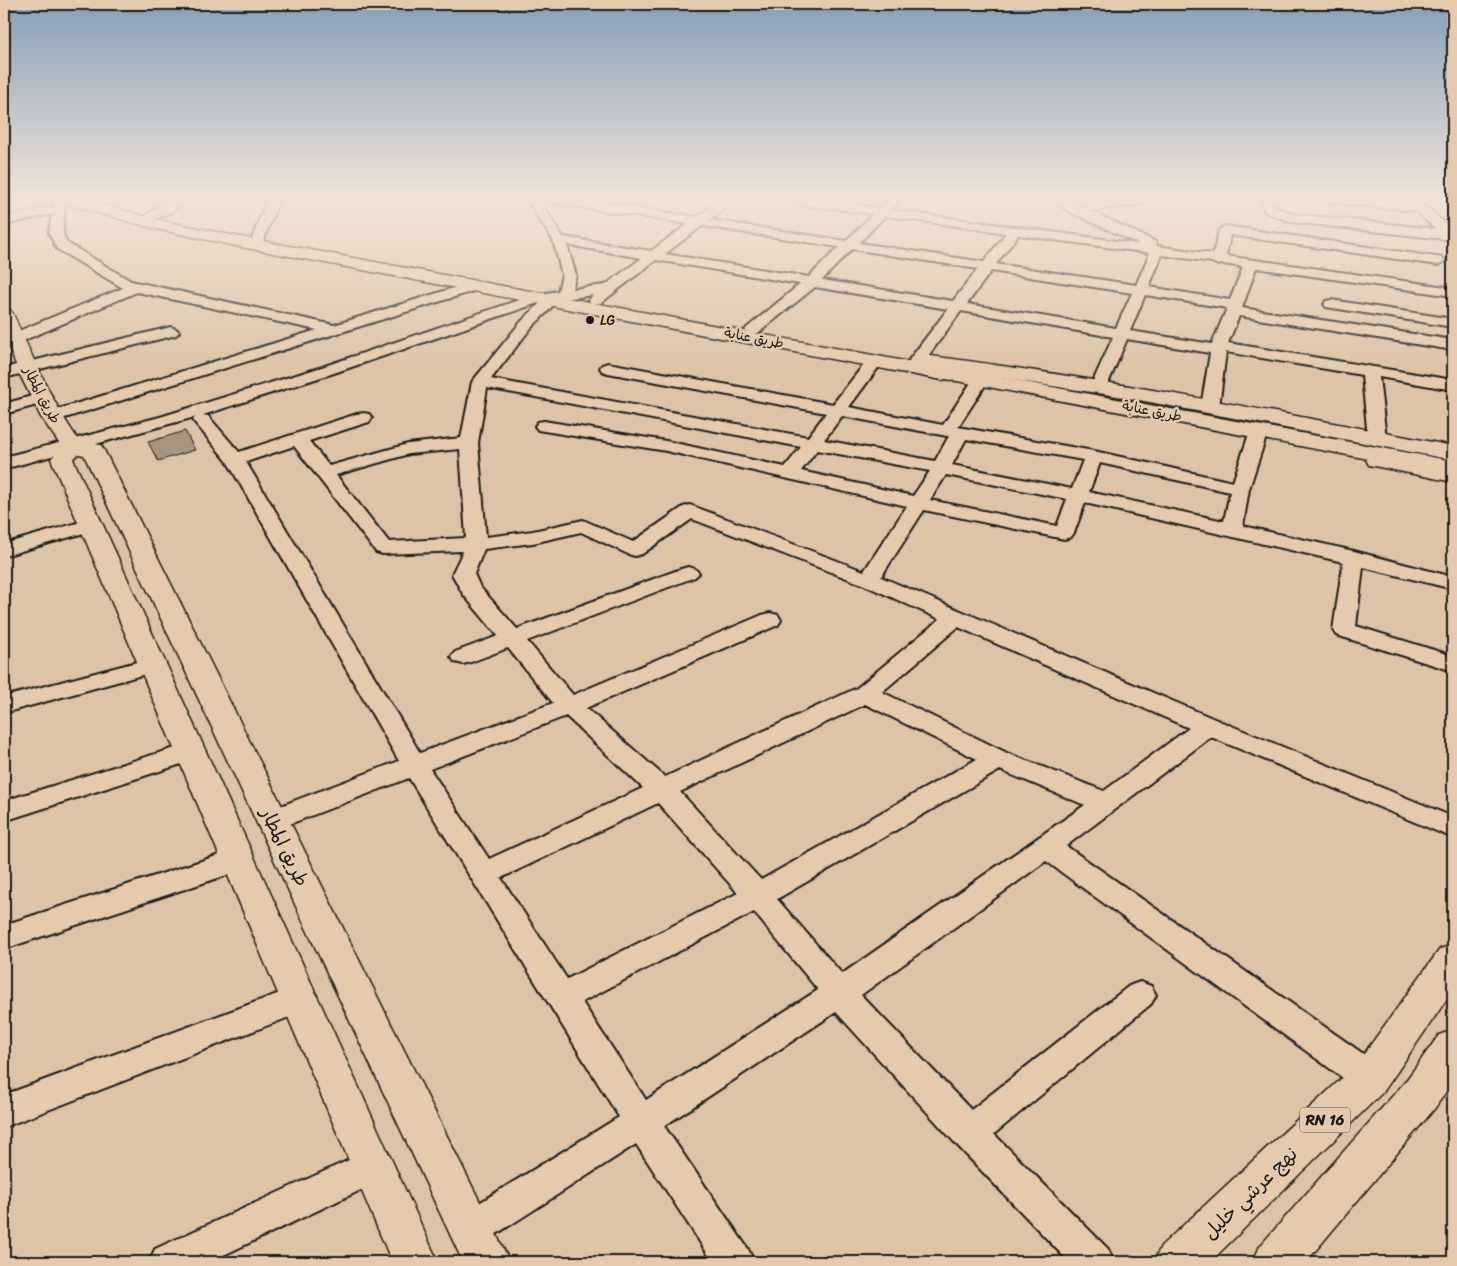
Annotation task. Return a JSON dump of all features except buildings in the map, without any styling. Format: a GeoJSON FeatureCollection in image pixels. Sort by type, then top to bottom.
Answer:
{"type":"FeatureCollection","features":[{"type":"Feature","properties":{"kind":"main road","name":"طريق عنابة"},"geometry":{"type":"LineString","coordinates":[[319,256],[875,361],[916,364],[1453,462]]}},
{"type":"Feature","properties":{"kind":"main road","name":"طريق عنابة"},"geometry":{"type":"LineString","coordinates":[[340,256],[551,300],[602,295],[753,330],[916,364],[1453,468]]}},
{"type":"Feature","properties":{"kind":"main road","name":"طريق المطار"},"geometry":{"type":"LineString","coordinates":[[4,314],[9,340],[27,367],[52,417],[76,452],[272,820],[487,1262]]}},
{"type":"Feature","properties":{"kind":"main road"},"geometry":{"type":"LineString","coordinates":[[916,364],[980,381],[1453,475]]}},
{"type":"Feature","properties":{"kind":"main road"},"geometry":{"type":"LineString","coordinates":[[916,364],[1029,374],[1453,453]]}},
{"type":"Feature","properties":{"kind":"main road","name":"طريق المطار"},"geometry":{"type":"LineString","coordinates":[[76,452],[91,525],[415,1262]]}},
{"type":"Feature","properties":{"kind":"main road","name":"نهج عرشي خليل"},"geometry":{"type":"LineString","coordinates":[[1177,1262],[1370,1078],[1453,960]]}},
{"type":"Feature","properties":{"kind":"main road"},"geometry":{"type":"LineString","coordinates":[[1276,1262],[1420,1095],[1453,1048]]}},
{"type":"Feature","properties":{"kind":"street"},"geometry":{"type":"LineString","coordinates":[[79,256],[126,284],[136,287],[334,330]]}},
{"type":"Feature","properties":{"kind":"street"},"geometry":{"type":"LineString","coordinates":[[564,256],[569,275],[551,300],[525,326],[480,382],[469,443],[476,544],[463,574],[471,590],[569,706],[662,790],[758,896],[838,994],[1094,1262]]}},
{"type":"Feature","properties":{"kind":"street"},"geometry":{"type":"LineString","coordinates":[[647,256],[1453,385]]}},
{"type":"Feature","properties":{"kind":"street"},"geometry":{"type":"LineString","coordinates":[[753,330],[812,282],[839,256]]}},
{"type":"Feature","properties":{"kind":"street"},"geometry":{"type":"LineString","coordinates":[[915,256],[1139,290],[1453,345]]}},
{"type":"Feature","properties":{"kind":"street"},"geometry":{"type":"LineString","coordinates":[[916,364],[994,256]]}},
{"type":"Feature","properties":{"kind":"street"},"geometry":{"type":"LineString","coordinates":[[1099,386],[1139,290],[1162,256]]}},
{"type":"Feature","properties":{"kind":"street"},"geometry":{"type":"LineString","coordinates":[[1185,256],[1449,292],[1443,256]]}},
{"type":"Feature","properties":{"kind":"street"},"geometry":{"type":"LineString","coordinates":[[1218,261],[1219,256]]}},
{"type":"Feature","properties":{"kind":"street"},"geometry":{"type":"LineString","coordinates":[[602,295],[652,257]]}},
{"type":"Feature","properties":{"kind":"street"},"geometry":{"type":"LineString","coordinates":[[1210,407],[1218,348],[1250,266]]}},
{"type":"Feature","properties":{"kind":"street"},"geometry":{"type":"LineString","coordinates":[[52,417],[475,286]]}},
{"type":"Feature","properties":{"kind":"street"},"geometry":{"type":"LineString","coordinates":[[9,340],[136,287]]}},
{"type":"Feature","properties":{"kind":"street"},"geometry":{"type":"LineString","coordinates":[[4,464],[76,452],[202,420],[551,300]]}},
{"type":"Feature","properties":{"kind":"street"},"geometry":{"type":"LineString","coordinates":[[4,474],[551,300]]}},
{"type":"Feature","properties":{"kind":"street"},"geometry":{"type":"LineString","coordinates":[[1331,304],[1453,323]]}},
{"type":"Feature","properties":{"kind":"street"},"geometry":{"type":"LineString","coordinates":[[4,373],[171,332]]}},
{"type":"Feature","properties":{"kind":"street"},"geometry":{"type":"LineString","coordinates":[[789,474],[875,361]]}},
{"type":"Feature","properties":{"kind":"street"},"geometry":{"type":"LineString","coordinates":[[608,368],[1094,456],[1240,489]]}},
{"type":"Feature","properties":{"kind":"street"},"geometry":{"type":"LineString","coordinates":[[1370,372],[1378,439]]}},
{"type":"Feature","properties":{"kind":"street"},"geometry":{"type":"LineString","coordinates":[[869,580],[942,468],[954,432],[980,381]]}},
{"type":"Feature","properties":{"kind":"street"},"geometry":{"type":"LineString","coordinates":[[480,382],[942,468],[1232,529],[1354,557],[1453,583]]}},
{"type":"Feature","properties":{"kind":"street"},"geometry":{"type":"LineString","coordinates":[[4,408],[42,398]]}},
{"type":"Feature","properties":{"kind":"street"},"geometry":{"type":"LineString","coordinates":[[235,458],[363,418]]}},
{"type":"Feature","properties":{"kind":"street"},"geometry":{"type":"LineString","coordinates":[[202,420],[235,458],[414,765],[641,1122],[735,1262]]}},
{"type":"Feature","properties":{"kind":"street"},"geometry":{"type":"LineString","coordinates":[[544,426],[666,446],[919,503],[1064,533],[1094,456]]}},
{"type":"Feature","properties":{"kind":"street"},"geometry":{"type":"LineString","coordinates":[[1232,529],[1240,489],[1257,437]]}},
{"type":"Feature","properties":{"kind":"street"},"geometry":{"type":"LineString","coordinates":[[298,439],[383,548],[476,544],[533,537],[583,526],[635,550],[690,511],[869,580],[1208,726],[1453,828]]}},
{"type":"Feature","properties":{"kind":"street"},"geometry":{"type":"LineString","coordinates":[[324,473],[408,449],[469,443]]}},
{"type":"Feature","properties":{"kind":"street"},"geometry":{"type":"LineString","coordinates":[[4,550],[91,525]]}},
{"type":"Feature","properties":{"kind":"street"},"geometry":{"type":"LineString","coordinates":[[1354,557],[1344,630],[1453,664]]}},
{"type":"Feature","properties":{"kind":"street"},"geometry":{"type":"LineString","coordinates":[[463,658],[688,572]]}},
{"type":"Feature","properties":{"kind":"street"},"geometry":{"type":"LineString","coordinates":[[483,874],[865,694],[956,617]]}},
{"type":"Feature","properties":{"kind":"street"},"geometry":{"type":"LineString","coordinates":[[272,820],[569,706],[770,620]]}},
{"type":"Feature","properties":{"kind":"street"},"geometry":{"type":"LineString","coordinates":[[4,705],[152,665]]}},
{"type":"Feature","properties":{"kind":"street"},"geometry":{"type":"LineString","coordinates":[[865,694],[998,759],[1107,802]]}},
{"type":"Feature","properties":{"kind":"street"},"geometry":{"type":"LineString","coordinates":[[471,1229],[641,1122],[838,994],[1107,802],[1208,726]]}},
{"type":"Feature","properties":{"kind":"street"},"geometry":{"type":"LineString","coordinates":[[4,811],[191,752]]}},
{"type":"Feature","properties":{"kind":"street"},"geometry":{"type":"LineString","coordinates":[[562,997],[758,896],[998,759]]}},
{"type":"Feature","properties":{"kind":"street"},"geometry":{"type":"LineString","coordinates":[[1045,846],[1370,1078]]}},
{"type":"Feature","properties":{"kind":"street"},"geometry":{"type":"LineString","coordinates":[[4,938],[238,860]]}},
{"type":"Feature","properties":{"kind":"street"},"geometry":{"type":"LineString","coordinates":[[969,1133],[1140,995]]}},
{"type":"Feature","properties":{"kind":"street"},"geometry":{"type":"LineString","coordinates":[[4,1111],[299,999]]}},
{"type":"Feature","properties":{"kind":"street"},"geometry":{"type":"LineString","coordinates":[[168,1262],[372,1166]]}},
{"type":"Feature","properties":{"kind":"place","name":"LG"},"geometry":{"type":"Point","coordinates":[590,320]}}]}
